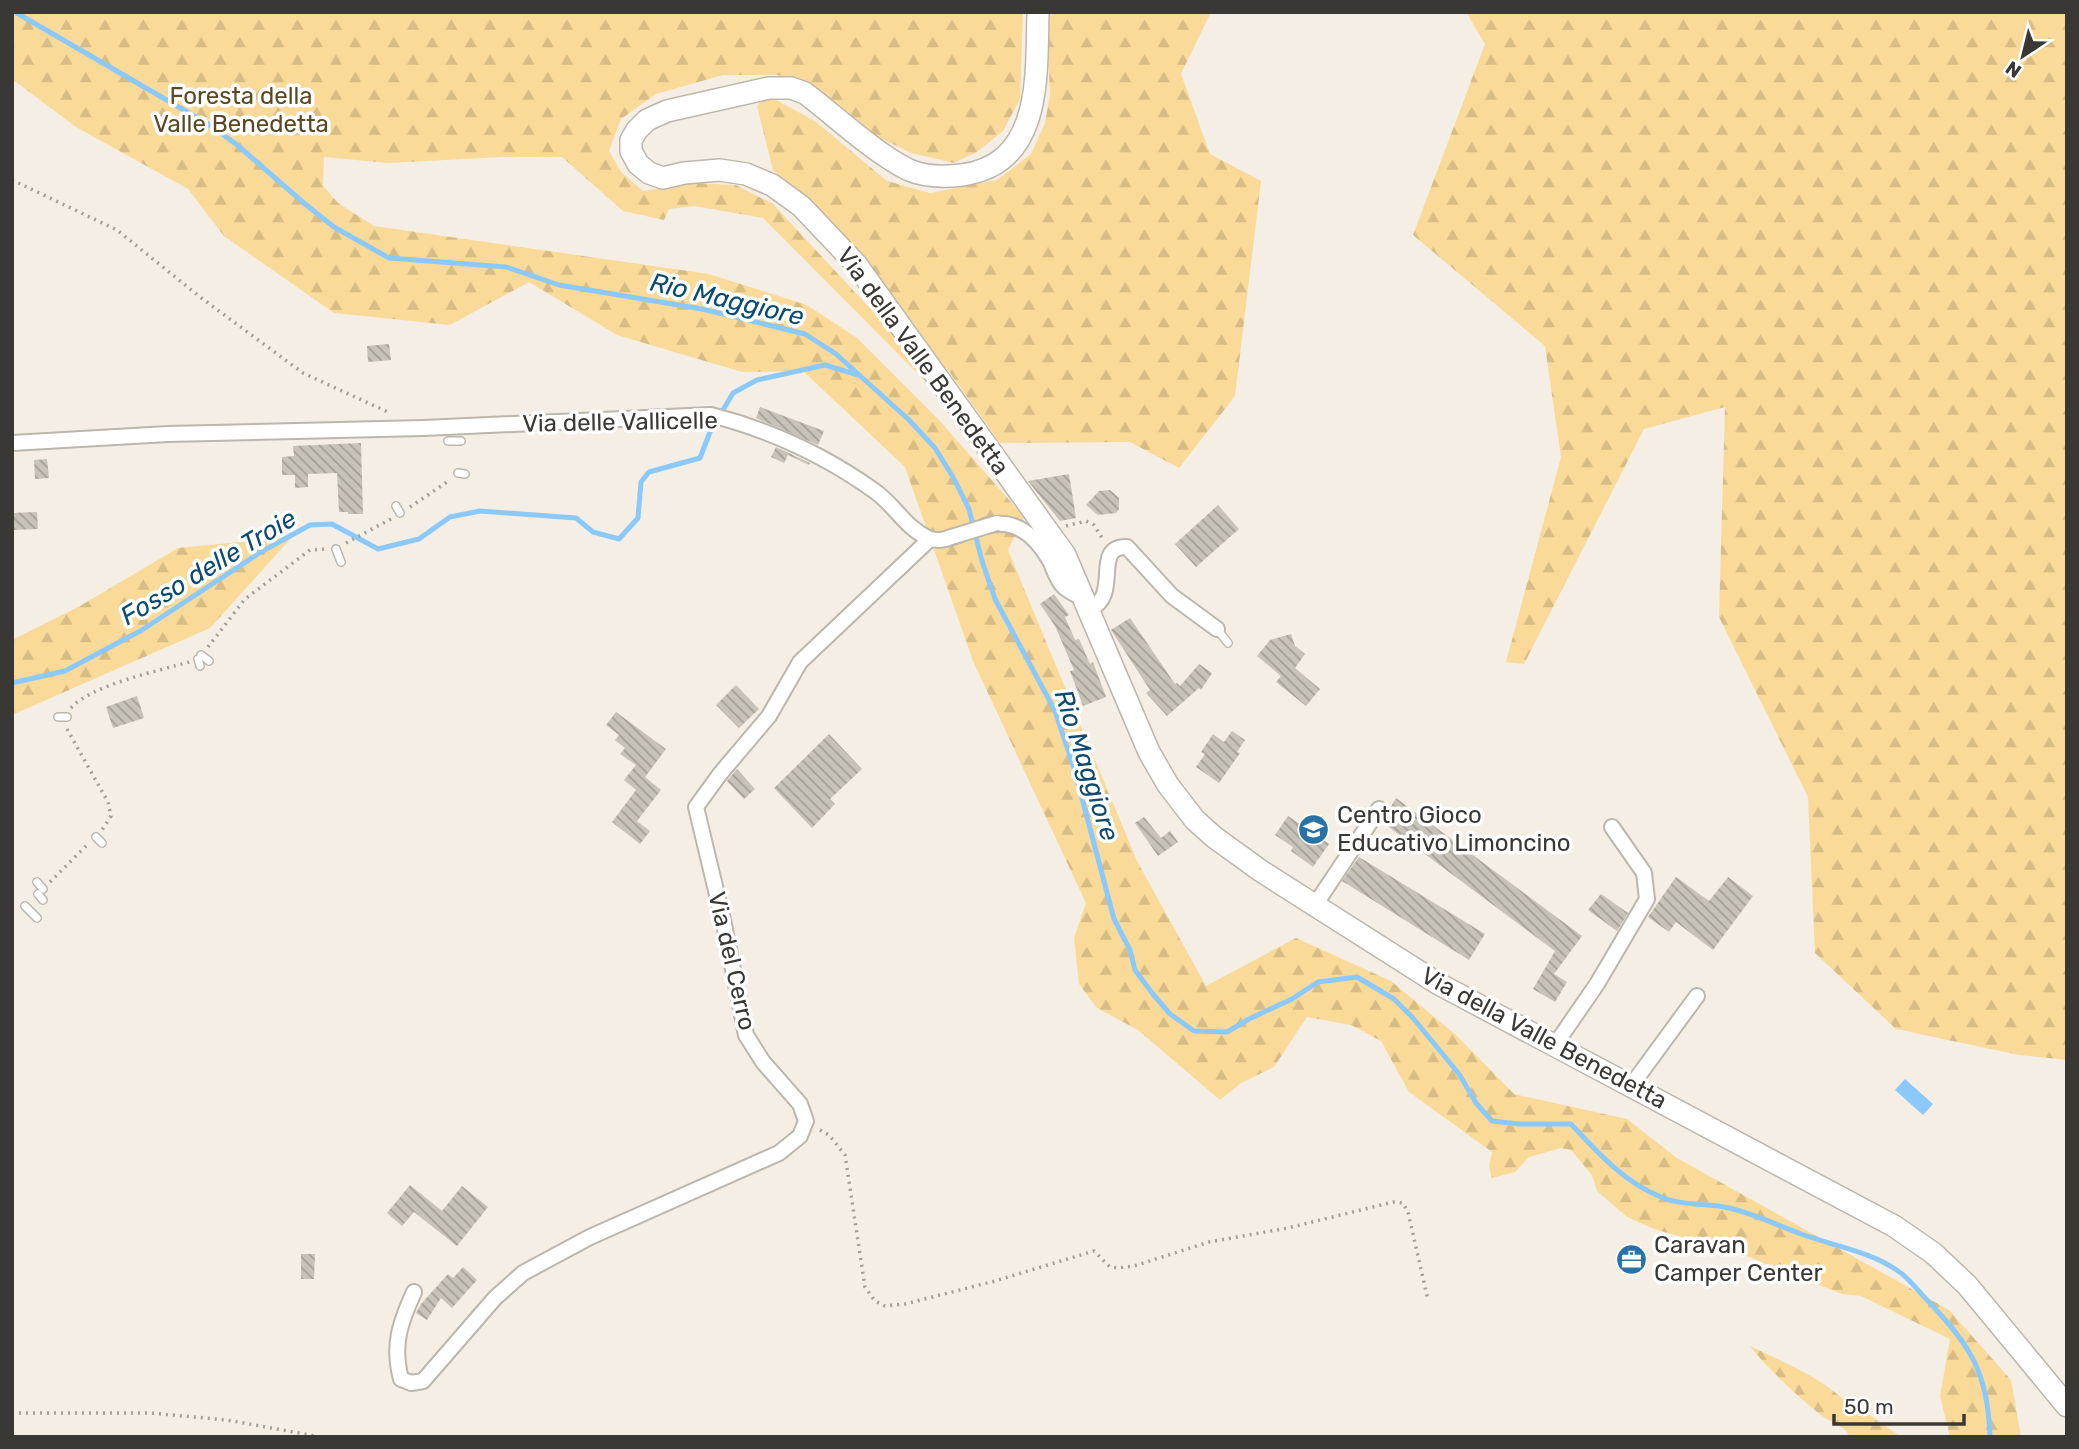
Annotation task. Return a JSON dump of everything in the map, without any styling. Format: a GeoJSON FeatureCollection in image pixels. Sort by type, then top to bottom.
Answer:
{"type":"FeatureCollection","features":[{"type":"Feature","properties":{"kind":"main road","name":"Via della Valle Benedetta"},"geometry":{"type":"LineString","coordinates":[[1038,12],[1036,87],[1027,125],[1006,154],[992,165],[972,174],[948,177],[912,171],[893,161],[805,93],[791,89],[769,88],[667,111],[648,120],[637,130],[631,140],[631,151],[638,164],[649,173],[663,178],[720,170],[746,174],[772,185],[801,206],[856,264],[1026,501],[1052,533],[1087,604],[1149,752],[1168,785],[1195,820],[1214,837],[1261,871],[1437,983],[1894,1226],[1933,1253],[1968,1285],[2067,1406]]}},
{"type":"Feature","properties":{"kind":"street","name":"Via delle Vallicelle"},"geometry":{"type":"LineString","coordinates":[[12,443],[168,434],[424,428],[711,415],[746,424],[819,456],[880,495],[908,526],[930,539]]}},
{"type":"Feature","properties":{"kind":"street"},"geometry":{"type":"LineString","coordinates":[[930,539],[937,541],[997,523],[1014,525],[1025,530],[1045,553],[1063,587],[1087,604],[1099,605],[1104,599],[1109,558],[1113,550],[1127,547],[1172,596],[1217,628]]}},
{"type":"Feature","properties":{"kind":"street","name":"Via del Cerro"},"geometry":{"type":"LineString","coordinates":[[806,1121],[800,1104],[763,1062],[746,1035],[724,924],[696,807],[769,716],[800,662],[930,539]]}},
{"type":"Feature","properties":{"kind":"street"},"geometry":{"type":"LineString","coordinates":[[1315,905],[1379,809]]}},
{"type":"Feature","properties":{"kind":"street"},"geometry":{"type":"LineString","coordinates":[[1555,1045],[1597,984],[1647,898],[1644,873],[1612,827]]}},
{"type":"Feature","properties":{"kind":"street"},"geometry":{"type":"LineString","coordinates":[[1631,1086],[1697,996]]}},
{"type":"Feature","properties":{"kind":"street"},"geometry":{"type":"LineString","coordinates":[[414,1292],[399,1327],[398,1366],[401,1379],[411,1383],[423,1381],[495,1298],[523,1273],[590,1237],[779,1153],[800,1136],[806,1121]]}},
{"type":"Feature","properties":{"kind":"lane"},"geometry":{"type":"LineString","coordinates":[[447,441],[461,441]]}},
{"type":"Feature","properties":{"kind":"lane"},"geometry":{"type":"LineString","coordinates":[[336,549],[341,562]]}},
{"type":"Feature","properties":{"kind":"lane"},"geometry":{"type":"LineString","coordinates":[[1217,628],[1228,643]]}},
{"type":"Feature","properties":{"kind":"lane"},"geometry":{"type":"LineString","coordinates":[[200,660],[209,661]]}},
{"type":"Feature","properties":{"kind":"lane"},"geometry":{"type":"LineString","coordinates":[[58,717],[67,717]]}},
{"type":"Feature","properties":{"kind":"lane"},"geometry":{"type":"LineString","coordinates":[[37,882],[41,895]]}},
{"type":"Feature","properties":{"kind":"lane"},"geometry":{"type":"LineString","coordinates":[[25,906],[37,918]]}},
{"type":"Feature","properties":{"kind":"path"},"geometry":{"type":"LineString","coordinates":[[12,180],[117,230],[200,297],[303,373],[424,428]]}},
{"type":"Feature","properties":{"kind":"path"},"geometry":{"type":"LineString","coordinates":[[41,895],[99,840],[111,816],[108,802],[68,732],[67,717],[79,699],[100,690],[200,660],[245,599],[310,550],[336,549],[462,474]]}},
{"type":"Feature","properties":{"kind":"path"},"geometry":{"type":"LineString","coordinates":[[1052,533],[1068,525],[1086,521],[1094,525],[1102,540],[1113,550]]}},
{"type":"Feature","properties":{"kind":"path"},"geometry":{"type":"LineString","coordinates":[[806,1121],[829,1135],[845,1155],[865,1287],[876,1301],[886,1306],[905,1304],[995,1281],[1094,1251],[1110,1267],[1134,1266],[1209,1242],[1288,1228],[1393,1202],[1403,1203],[1408,1212],[1428,1300]]}},
{"type":"Feature","properties":{"kind":"path"},"geometry":{"type":"LineString","coordinates":[[12,1413],[150,1413],[227,1420],[321,1437]]}},
{"type":"Feature","properties":{"kind":"green space","name":"Foresta della Valle Benedetta"},"geometry":{"type":"Polygon","coordinates":[[[12,12],[1023,12],[1020,99],[1003,131],[977,152],[954,163],[911,153],[872,134],[812,85],[777,75],[723,75],[656,94],[621,119],[609,151],[621,172],[643,191],[692,183],[736,185],[773,204],[877,316],[943,399],[763,218],[695,206],[669,209],[664,220],[623,211],[562,157],[388,163],[324,157],[323,186],[338,203],[374,226],[709,274],[807,305],[857,338],[939,420],[1024,517],[1008,550],[1137,861],[1206,986],[1296,938],[1391,981],[1456,1035],[1514,1094],[1627,1119],[1677,1158],[1949,1310],[2011,1380],[2021,1437],[1950,1437],[1940,1396],[1950,1339],[1861,1296],[1842,1294],[1741,1254],[1654,1229],[1627,1217],[1597,1191],[1592,1175],[1571,1150],[1561,1148],[1529,1157],[1515,1172],[1492,1178],[1489,1166],[1492,1152],[1409,1092],[1381,1041],[1351,1025],[1307,1017],[1274,1067],[1241,1083],[1220,1100],[1138,1030],[1097,1008],[1079,984],[1074,938],[1086,903],[973,661],[905,467],[803,371],[742,372],[617,335],[529,282],[450,325],[334,313],[224,236],[188,189],[76,127],[12,79],[12,12]]]}},
{"type":"Feature","properties":{"kind":"green space"},"geometry":{"type":"Polygon","coordinates":[[[1046,12],[1211,12],[1181,74],[1210,154],[1261,181],[1235,396],[1179,468],[1130,442],[1000,443],[950,373],[896,311],[849,245],[773,170],[757,106],[767,95],[815,121],[887,181],[930,193],[997,180],[1031,154],[1045,123],[1050,94],[1046,12]]]}},
{"type":"Feature","properties":{"kind":"green space"},"geometry":{"type":"Polygon","coordinates":[[[1466,12],[2067,12],[2067,1060],[2019,1055],[1896,1029],[1815,953],[1808,797],[1719,617],[1725,407],[1644,429],[1524,664],[1506,662],[1561,457],[1545,346],[1413,235],[1485,44],[1466,12]]]}},
{"type":"Feature","properties":{"kind":"green space"},"geometry":{"type":"Polygon","coordinates":[[[292,537],[210,628],[12,715],[12,640],[80,606],[178,548],[292,537]]]}},
{"type":"Feature","properties":{"kind":"green space"},"geometry":{"type":"Polygon","coordinates":[[[1750,1346],[1816,1379],[1851,1407],[1861,1409],[1901,1437],[1850,1437],[1843,1428],[1821,1415],[1793,1391],[1750,1346]]]}},
{"type":"Feature","properties":{"kind":"water"},"geometry":{"type":"Polygon","coordinates":[[[1905,1079],[1933,1104],[1923,1115],[1895,1090],[1905,1079]]]}},
{"type":"Feature","properties":{"kind":"building"},"geometry":{"type":"Polygon","coordinates":[[[389,344],[391,360],[368,362],[367,346],[389,344]]]}},
{"type":"Feature","properties":{"kind":"building"},"geometry":{"type":"Polygon","coordinates":[[[760,407],[824,431],[818,445],[756,418],[760,407]]]}},
{"type":"Feature","properties":{"kind":"building"},"geometry":{"type":"Polygon","coordinates":[[[361,443],[363,514],[339,512],[337,473],[308,474],[308,487],[295,488],[295,475],[282,475],[282,457],[294,456],[293,446],[361,443]]]}},
{"type":"Feature","properties":{"kind":"building"},"geometry":{"type":"Polygon","coordinates":[[[776,447],[810,463],[809,465],[788,455],[784,463],[771,457],[776,447]]]}},
{"type":"Feature","properties":{"kind":"building"},"geometry":{"type":"Polygon","coordinates":[[[47,459],[49,478],[35,479],[34,460],[47,459]]]}},
{"type":"Feature","properties":{"kind":"building"},"geometry":{"type":"Polygon","coordinates":[[[1069,474],[1076,518],[1060,521],[1028,481],[1069,474]]]}},
{"type":"Feature","properties":{"kind":"building"},"geometry":{"type":"Polygon","coordinates":[[[1110,490],[1119,498],[1119,509],[1116,513],[1098,515],[1086,505],[1099,491],[1110,490]]]}},
{"type":"Feature","properties":{"kind":"building"},"geometry":{"type":"Polygon","coordinates":[[[1218,505],[1239,529],[1196,567],[1175,544],[1218,505]]]}},
{"type":"Feature","properties":{"kind":"building"},"geometry":{"type":"Polygon","coordinates":[[[37,512],[38,529],[12,530],[12,513],[37,512]]]}},
{"type":"Feature","properties":{"kind":"building"},"geometry":{"type":"Polygon","coordinates":[[[1054,594],[1069,615],[1065,617],[1075,640],[1079,639],[1090,664],[1093,662],[1106,697],[1083,706],[1070,671],[1074,670],[1055,626],[1040,604],[1054,594]]]}},
{"type":"Feature","properties":{"kind":"building"},"geometry":{"type":"Polygon","coordinates":[[[1130,618],[1175,684],[1180,686],[1199,664],[1212,673],[1201,690],[1199,688],[1167,716],[1146,693],[1150,690],[1111,630],[1130,618]]]}},
{"type":"Feature","properties":{"kind":"building"},"geometry":{"type":"Polygon","coordinates":[[[1291,634],[1295,646],[1305,654],[1295,668],[1320,689],[1306,706],[1276,682],[1281,676],[1257,656],[1270,640],[1291,634]]]}},
{"type":"Feature","properties":{"kind":"building"},"geometry":{"type":"Polygon","coordinates":[[[736,685],[759,709],[739,728],[716,705],[736,685]]]}},
{"type":"Feature","properties":{"kind":"building"},"geometry":{"type":"Polygon","coordinates":[[[137,696],[144,718],[113,728],[106,707],[137,696]]]}},
{"type":"Feature","properties":{"kind":"building"},"geometry":{"type":"Polygon","coordinates":[[[616,712],[666,749],[645,777],[661,790],[637,821],[650,831],[640,844],[612,822],[636,790],[624,780],[636,765],[620,754],[625,748],[615,740],[619,735],[606,725],[616,712]]]}},
{"type":"Feature","properties":{"kind":"building"},"geometry":{"type":"Polygon","coordinates":[[[1232,731],[1245,740],[1237,752],[1240,753],[1219,783],[1196,767],[1205,754],[1201,752],[1213,734],[1224,742],[1232,731]]]}},
{"type":"Feature","properties":{"kind":"building"},"geometry":{"type":"Polygon","coordinates":[[[829,734],[862,769],[830,799],[835,804],[812,828],[774,788],[829,734]]]}},
{"type":"Feature","properties":{"kind":"building"},"geometry":{"type":"Polygon","coordinates":[[[737,769],[755,789],[744,799],[727,781],[737,769]]]}},
{"type":"Feature","properties":{"kind":"building"},"geometry":{"type":"Polygon","coordinates":[[[1396,798],[1582,936],[1554,974],[1567,982],[1555,1002],[1533,989],[1555,951],[1382,822],[1396,798]]]}},
{"type":"Feature","properties":{"kind":"building"},"geometry":{"type":"Polygon","coordinates":[[[1288,816],[1329,844],[1313,867],[1291,851],[1293,847],[1275,835],[1288,816]]]}},
{"type":"Feature","properties":{"kind":"building"},"geometry":{"type":"Polygon","coordinates":[[[1144,817],[1161,838],[1170,831],[1178,842],[1158,856],[1135,823],[1144,817]]]}},
{"type":"Feature","properties":{"kind":"building"},"geometry":{"type":"Polygon","coordinates":[[[1359,857],[1485,934],[1469,960],[1342,881],[1359,857]]]}},
{"type":"Feature","properties":{"kind":"building"},"geometry":{"type":"Polygon","coordinates":[[[1676,877],[1709,901],[1728,877],[1753,896],[1713,950],[1676,922],[1669,932],[1648,917],[1676,877]]]}},
{"type":"Feature","properties":{"kind":"building"},"geometry":{"type":"Polygon","coordinates":[[[1601,894],[1628,913],[1617,931],[1588,910],[1601,894]]]}},
{"type":"Feature","properties":{"kind":"building"},"geometry":{"type":"Polygon","coordinates":[[[410,1185],[442,1211],[462,1186],[488,1207],[457,1246],[414,1212],[402,1226],[387,1213],[410,1185]]]}},
{"type":"Feature","properties":{"kind":"building"},"geometry":{"type":"Polygon","coordinates":[[[301,1254],[315,1254],[314,1279],[301,1279],[301,1254]]]}},
{"type":"Feature","properties":{"kind":"building"},"geometry":{"type":"Polygon","coordinates":[[[463,1267],[477,1280],[452,1308],[441,1298],[427,1320],[416,1313],[448,1274],[453,1278],[463,1267]]]}},
{"type":"Feature","properties":{"kind":"waterway","name":"Rio Maggiore"},"geometry":{"type":"LineString","coordinates":[[15,12],[208,124],[236,144],[334,227],[389,258],[506,267],[559,285],[702,309],[805,334],[836,354],[909,420],[935,448],[953,477],[969,509],[995,599],[1055,711],[1074,768],[1114,919],[1130,950],[1135,970],[1170,1014],[1194,1031],[1227,1032],[1292,999],[1318,982],[1357,977],[1394,999],[1413,1018],[1459,1074],[1476,1103],[1492,1121],[1571,1124],[1623,1175],[1661,1197],[1748,1213],[1804,1235],[1865,1254],[1902,1274],[1943,1317],[1966,1347],[1986,1395],[1990,1437]]}},
{"type":"Feature","properties":{"kind":"waterway","name":"Fosso delle Troie"},"geometry":{"type":"LineString","coordinates":[[12,683],[65,671],[142,630],[261,552],[310,525],[332,524],[378,549],[419,539],[450,517],[480,511],[576,518],[593,532],[619,539],[638,518],[641,482],[649,472],[700,458],[710,432],[733,393],[757,380],[825,365],[858,375]]}},
{"type":"Feature","properties":{"kind":"place","name":"Centro Gioco Educativo Limoncino"},"geometry":{"type":"Point","coordinates":[1314,829]}},
{"type":"Feature","properties":{"kind":"place","name":"Caravan Camper Center"},"geometry":{"type":"Point","coordinates":[1631,1259]}}]}
